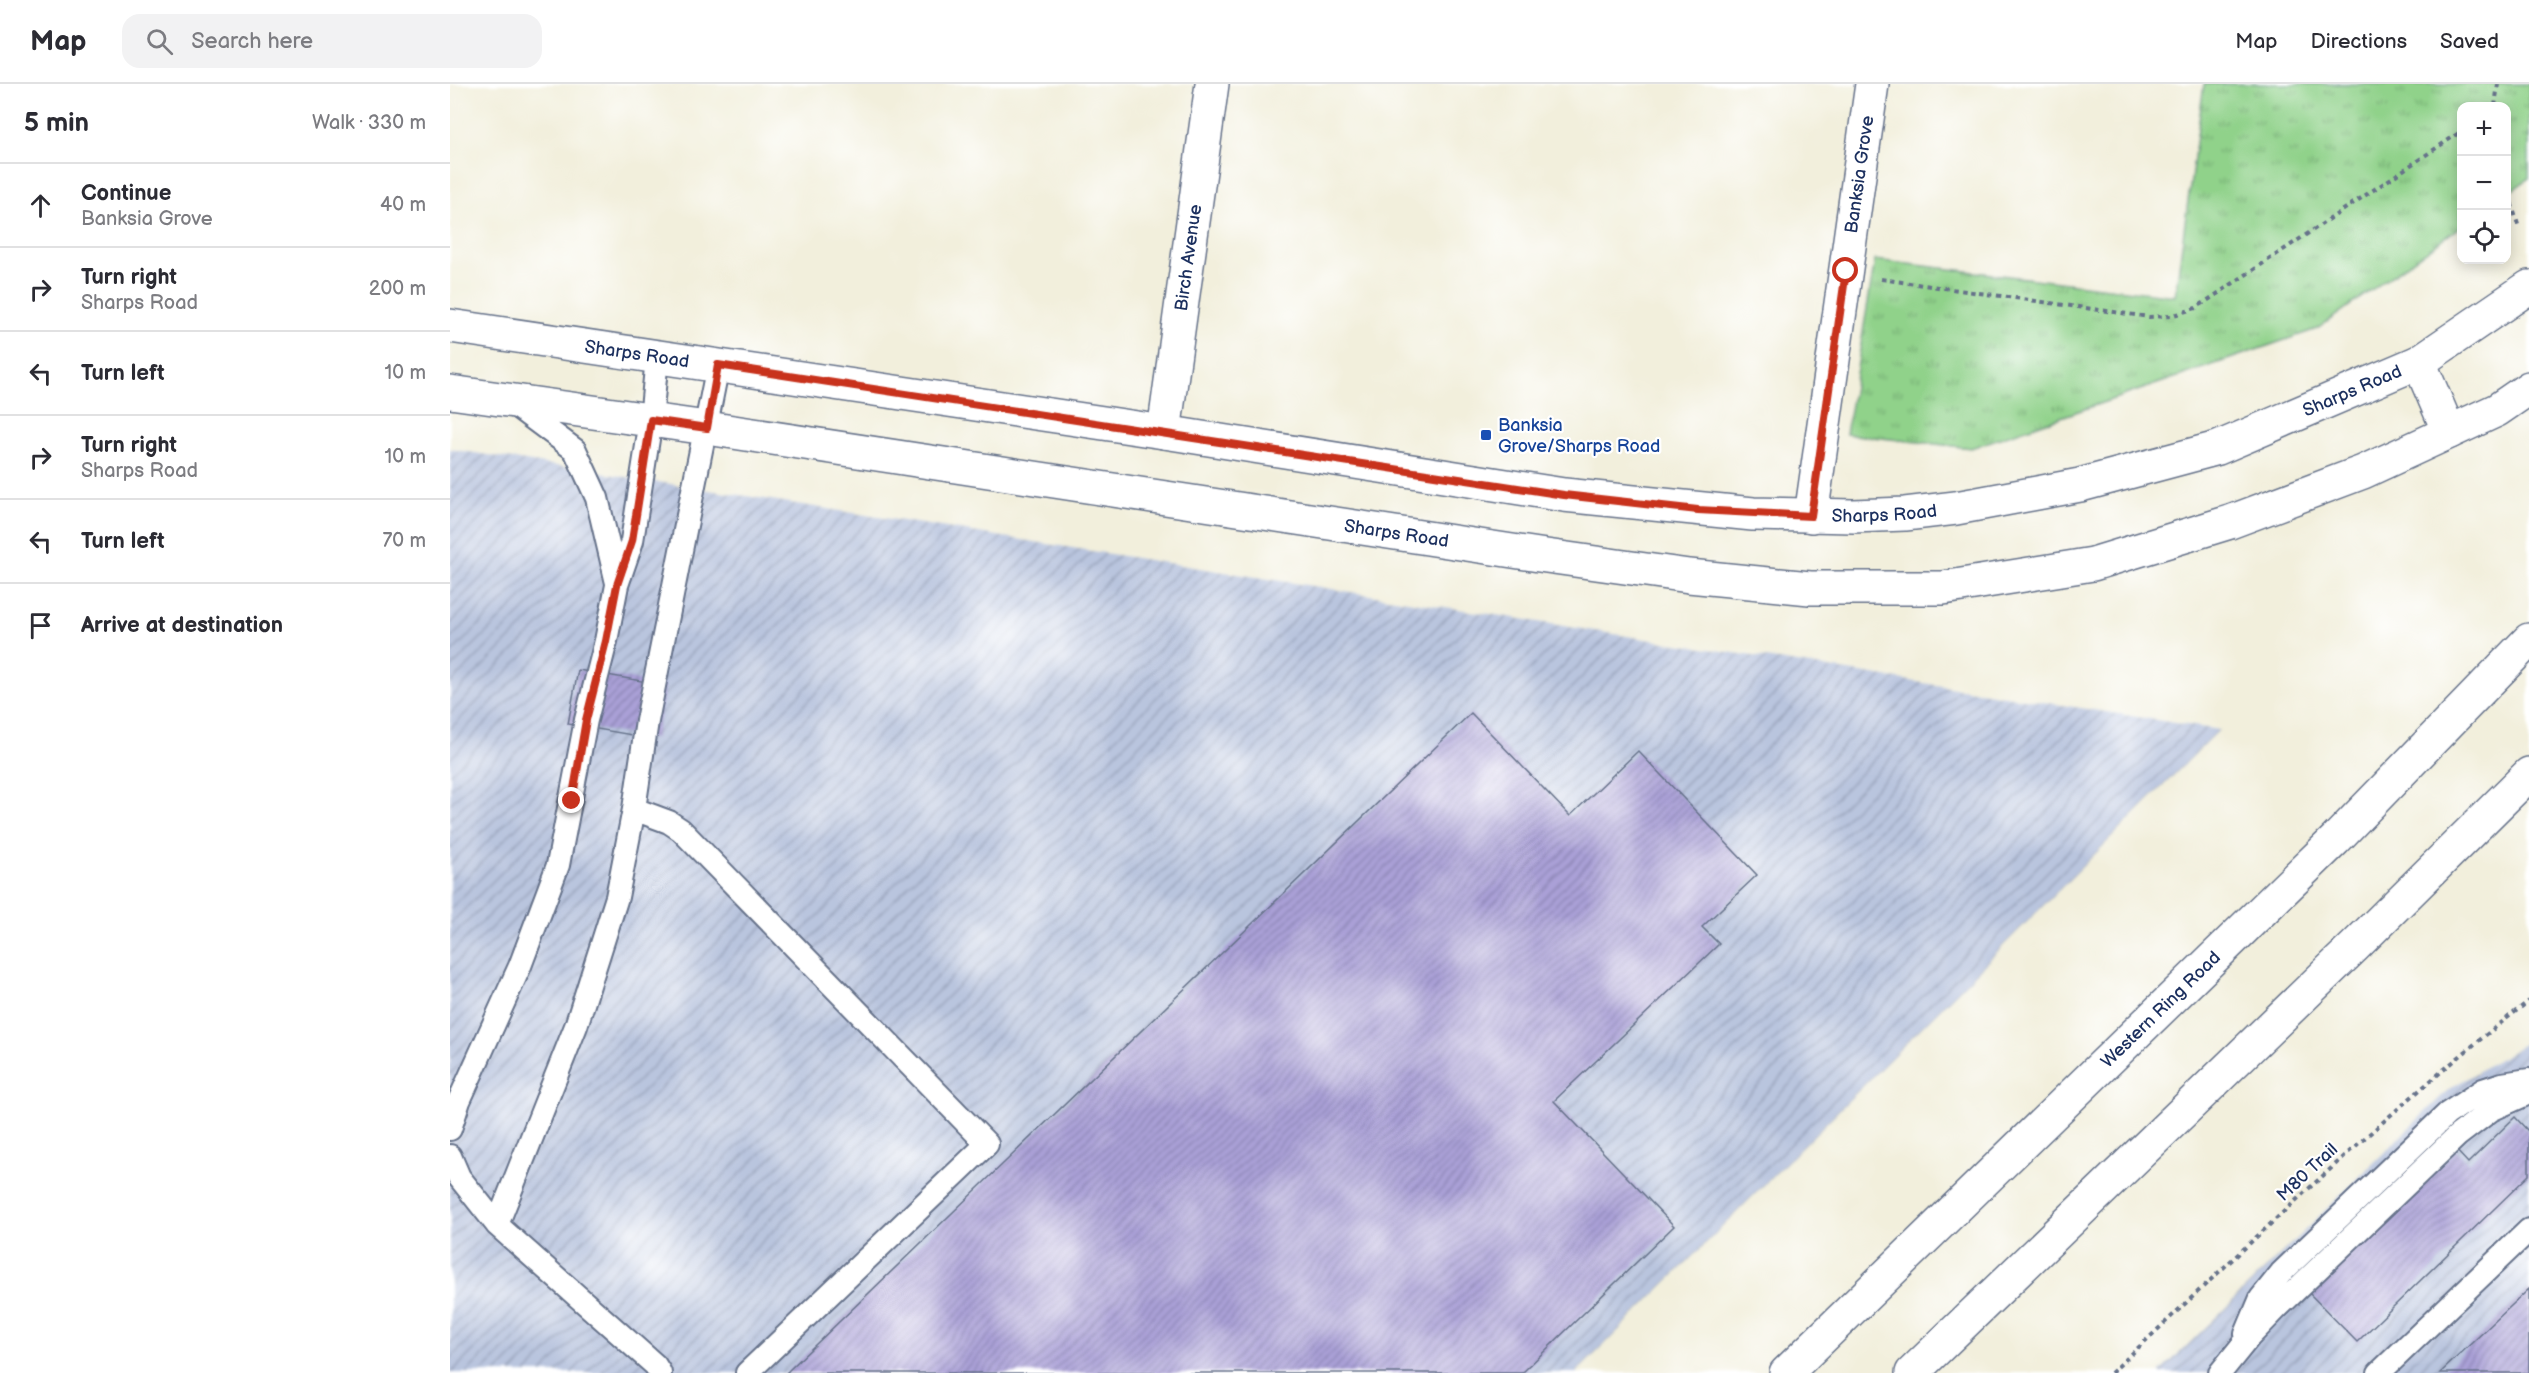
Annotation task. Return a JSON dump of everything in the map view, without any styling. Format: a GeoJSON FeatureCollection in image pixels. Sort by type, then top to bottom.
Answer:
{"type":"FeatureCollection","features":[{"type":"Feature","properties":{"kind":"main road","name":"Birch Avenue"},"geometry":{"type":"LineString","coordinates":[[1164,432],[1212,84]]}},
{"type":"Feature","properties":{"kind":"main road","name":"Banksia Grove"},"geometry":{"type":"LineString","coordinates":[[1811,516],[1872,84]]}},
{"type":"Feature","properties":{"kind":"main road","name":"Sharps Road"},"geometry":{"type":"LineString","coordinates":[[450,326],[1164,432],[1564,495],[1698,510],[1811,516],[1905,514],[2080,485],[2218,448],[2419,362],[2529,287]]}},
{"type":"Feature","properties":{"kind":"main road"},"geometry":{"type":"LineString","coordinates":[[2419,362],[2449,432]]}},
{"type":"Feature","properties":{"kind":"main road","name":"Sharps Road"},"geometry":{"type":"LineString","coordinates":[[450,392],[707,428],[1689,576],[1810,588],[1943,588],[2093,564],[2230,522],[2363,472],[2497,410],[2529,388]]}},
{"type":"Feature","properties":{"kind":"main road","name":"Western Ring Road"},"geometry":{"type":"LineString","coordinates":[[1786,1373],[2335,840],[2529,640]]}},
{"type":"Feature","properties":{"kind":"main road"},"geometry":{"type":"LineString","coordinates":[[1912,1373],[2355,946],[2529,774]]}},
{"type":"Feature","properties":{"kind":"lane"},"geometry":{"type":"LineString","coordinates":[[450,1129],[459,1101],[520,966],[558,865],[586,720],[606,641],[617,585],[632,541],[651,420],[657,357]]}},
{"type":"Feature","properties":{"kind":"lane"},"geometry":{"type":"LineString","coordinates":[[496,1225],[582,1008],[617,897],[634,809],[646,721],[718,365]]}},
{"type":"Feature","properties":{"kind":"lane"},"geometry":{"type":"LineString","coordinates":[[507,399],[575,450],[597,498],[617,585]]}},
{"type":"Feature","properties":{"kind":"lane"},"geometry":{"type":"LineString","coordinates":[[634,809],[669,822],[681,830],[987,1144],[747,1373]]}},
{"type":"Feature","properties":{"kind":"lane"},"geometry":{"type":"LineString","coordinates":[[2239,1349],[2253,1314],[2270,1285],[2447,1114],[2483,1090],[2502,1084],[2529,1080]]}},
{"type":"Feature","properties":{"kind":"lane"},"geometry":{"type":"LineString","coordinates":[[2220,1373],[2277,1308],[2457,1136],[2492,1110],[2529,1093]]}},
{"type":"Feature","properties":{"kind":"lane"},"geometry":{"type":"LineString","coordinates":[[450,1156],[459,1177],[496,1225],[655,1365],[660,1373]]}},
{"type":"Feature","properties":{"kind":"lane"},"geometry":{"type":"LineString","coordinates":[[2379,1373],[2529,1230]]}},
{"type":"Feature","properties":{"kind":"path"},"geometry":{"type":"LineString","coordinates":[[2496,102],[2498,84]]}},
{"type":"Feature","properties":{"kind":"path"},"geometry":{"type":"LineString","coordinates":[[1881,279],[2149,317],[2171,316],[2196,309],[2457,134]]}},
{"type":"Feature","properties":{"kind":"path"},"geometry":{"type":"LineString","coordinates":[[2511,202],[2519,228]]}},
{"type":"Feature","properties":{"kind":"path","name":"M80 Trail"},"geometry":{"type":"LineString","coordinates":[[2111,1373],[2354,1147],[2475,1043],[2529,1001]]}},
{"type":"Feature","properties":{"kind":"shaded area"},"geometry":{"type":"Polygon","coordinates":[[[450,449],[2219,730],[1576,1373],[450,1373],[450,449]]]}},
{"type":"Feature","properties":{"kind":"shaded area"},"geometry":{"type":"Polygon","coordinates":[[[2529,1041],[2529,1373],[2159,1373],[2449,1089],[2529,1041]]]}},
{"type":"Feature","properties":{"kind":"green space"},"geometry":{"type":"Polygon","coordinates":[[[2204,84],[2529,84],[2529,178],[2511,191],[2511,102],[2457,102],[2457,229],[2317,329],[1971,448],[1846,434],[1875,260],[2175,296],[2204,84]]]}},
{"type":"Feature","properties":{"kind":"building"},"geometry":{"type":"Polygon","coordinates":[[[578,670],[665,685],[655,739],[568,724],[578,670]]]}},
{"type":"Feature","properties":{"kind":"building"},"geometry":{"type":"Polygon","coordinates":[[[1471,713],[1570,816],[1638,751],[1757,875],[1702,927],[1719,944],[1554,1101],[1674,1226],[1522,1373],[786,1373],[1471,713]]]}},
{"type":"Feature","properties":{"kind":"building"},"geometry":{"type":"Polygon","coordinates":[[[2515,1117],[2529,1132],[2529,1175],[2357,1342],[2309,1293],[2456,1150],[2468,1163],[2515,1117]]]}},
{"type":"Feature","properties":{"kind":"building"},"geometry":{"type":"Polygon","coordinates":[[[2529,1289],[2529,1373],[2440,1373],[2529,1289]]]}},
{"type":"Feature","properties":{"kind":"place","name":"Banksia Grove/Sharps Road"},"geometry":{"type":"Point","coordinates":[1486,435]}},
{"type":"Feature","properties":{"kind":"route"},"geometry":{"type":"LineString","coordinates":[[572,801],[586,720],[606,641],[617,585],[632,541],[651,420],[707,428],[718,365],[1564,495],[1698,510],[1811,516],[1846,271]]}}]}
